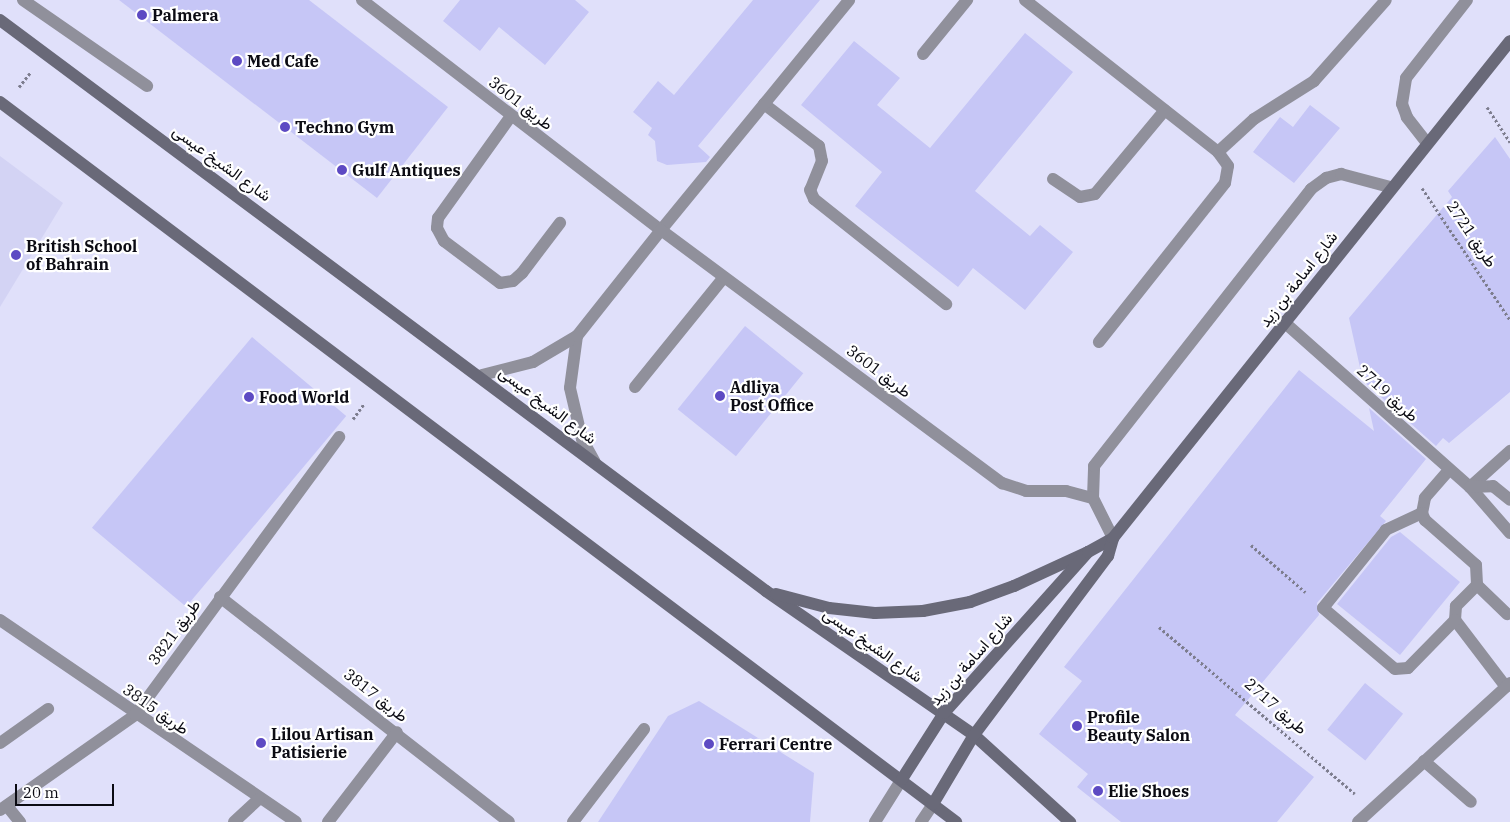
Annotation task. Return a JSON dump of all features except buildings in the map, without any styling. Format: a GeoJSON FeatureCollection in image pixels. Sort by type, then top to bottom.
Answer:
{"type":"FeatureCollection","features":[{"type":"Feature","properties":{"kind":"main road","name":"شارع الشيخ عيسى"},"geometry":{"type":"LineString","coordinates":[[0,20],[482,375],[766,591],[974,735],[1070,822]]}},
{"type":"Feature","properties":{"kind":"main road","name":"شارع اسامة بن زيد"},"geometry":{"type":"LineString","coordinates":[[933,804],[974,735],[1108,556],[1114,538],[1390,187],[1510,41]]}},
{"type":"Feature","properties":{"kind":"main road"},"geometry":{"type":"LineString","coordinates":[[0,102],[902,779],[956,822]]}},
{"type":"Feature","properties":{"kind":"main road","name":"شارع اسامة بن زيد"},"geometry":{"type":"LineString","coordinates":[[902,779],[944,713],[1088,552],[1114,538]]}},
{"type":"Feature","properties":{"kind":"main road"},"geometry":{"type":"LineString","coordinates":[[766,591],[829,608],[876,613],[923,611],[970,602],[1014,586],[1088,552]]}},
{"type":"Feature","properties":{"kind":"street"},"geometry":{"type":"LineString","coordinates":[[23,0],[147,86]]}},
{"type":"Feature","properties":{"kind":"street"},"geometry":{"type":"LineString","coordinates":[[482,375],[533,362],[577,336],[849,0]]}},
{"type":"Feature","properties":{"kind":"street"},"geometry":{"type":"LineString","coordinates":[[923,54],[967,0]]}},
{"type":"Feature","properties":{"kind":"street"},"geometry":{"type":"LineString","coordinates":[[1025,0],[1218,152],[1228,166],[1225,183],[1100,342]]}},
{"type":"Feature","properties":{"kind":"street"},"geometry":{"type":"LineString","coordinates":[[1218,152],[1254,119],[1314,81],[1386,0]]}},
{"type":"Feature","properties":{"kind":"street"},"geometry":{"type":"LineString","coordinates":[[1427,143],[1406,117],[1402,104],[1406,78],[1467,0]]}},
{"type":"Feature","properties":{"kind":"street","name":"طريق 3601"},"geometry":{"type":"LineString","coordinates":[[370,2],[511,116],[661,230],[1002,483],[1026,491],[1066,491],[1093,498]]}},
{"type":"Feature","properties":{"kind":"street"},"geometry":{"type":"LineString","coordinates":[[764,104],[819,146],[822,161],[810,190],[814,200],[946,304]]}},
{"type":"Feature","properties":{"kind":"street"},"geometry":{"type":"LineString","coordinates":[[1053,179],[1080,197],[1095,194],[1165,110]]}},
{"type":"Feature","properties":{"kind":"street"},"geometry":{"type":"LineString","coordinates":[[511,116],[438,218],[437,228],[444,241],[500,283],[513,281],[522,273],[560,223]]}},
{"type":"Feature","properties":{"kind":"street"},"geometry":{"type":"LineString","coordinates":[[1114,538],[1093,498],[1091,476],[1101,456],[1311,189],[1326,178],[1341,174],[1390,187]]}},
{"type":"Feature","properties":{"kind":"street"},"geometry":{"type":"LineString","coordinates":[[635,387],[724,277]]}},
{"type":"Feature","properties":{"kind":"street","name":"طريق 2719"},"geometry":{"type":"LineString","coordinates":[[1284,322],[1470,487],[1510,533]]}},
{"type":"Feature","properties":{"kind":"street"},"geometry":{"type":"LineString","coordinates":[[577,336],[571,362],[572,406],[582,439],[595,462]]}},
{"type":"Feature","properties":{"kind":"street","name":"طريق 3821"},"geometry":{"type":"LineString","coordinates":[[4,808],[134,715],[339,437]]}},
{"type":"Feature","properties":{"kind":"street"},"geometry":{"type":"LineString","coordinates":[[1470,487],[1510,451]]}},
{"type":"Feature","properties":{"kind":"street"},"geometry":{"type":"LineString","coordinates":[[1449,470],[1425,498],[1422,512],[1425,520],[1476,565],[1477,585],[1507,614]]}},
{"type":"Feature","properties":{"kind":"street"},"geometry":{"type":"LineString","coordinates":[[1470,487],[1493,486],[1502,489],[1510,500]]}},
{"type":"Feature","properties":{"kind":"street"},"geometry":{"type":"LineString","coordinates":[[1422,512],[1386,530],[1323,608],[1396,670],[1408,668],[1455,620],[1456,606],[1477,585]]}},
{"type":"Feature","properties":{"kind":"street","name":"طريق 3817"},"geometry":{"type":"LineString","coordinates":[[220,596],[397,732],[509,822]]}},
{"type":"Feature","properties":{"kind":"street","name":"طريق 3815"},"geometry":{"type":"LineString","coordinates":[[0,620],[134,715],[296,822]]}},
{"type":"Feature","properties":{"kind":"street"},"geometry":{"type":"LineString","coordinates":[[1358,822],[1508,685],[1455,620]]}},
{"type":"Feature","properties":{"kind":"street"},"geometry":{"type":"LineString","coordinates":[[0,743],[48,709]]}},
{"type":"Feature","properties":{"kind":"street"},"geometry":{"type":"LineString","coordinates":[[573,822],[644,729]]}},
{"type":"Feature","properties":{"kind":"street"},"geometry":{"type":"LineString","coordinates":[[328,822],[397,732]]}},
{"type":"Feature","properties":{"kind":"street"},"geometry":{"type":"LineString","coordinates":[[1424,761],[1471,802]]}},
{"type":"Feature","properties":{"kind":"street","name":"شارع اسامة بن زيد"},"geometry":{"type":"LineString","coordinates":[[875,822],[902,779]]}},
{"type":"Feature","properties":{"kind":"street"},"geometry":{"type":"LineString","coordinates":[[234,822],[259,799]]}},
{"type":"Feature","properties":{"kind":"street","name":"شارع اسامة بن زيد"},"geometry":{"type":"LineString","coordinates":[[921,822],[933,804]]}},
{"type":"Feature","properties":{"kind":"street"},"geometry":{"type":"LineString","coordinates":[[4,808],[20,822]]}},
{"type":"Feature","properties":{"kind":"path"},"geometry":{"type":"LineString","coordinates":[[1473,86],[1510,142]]}},
{"type":"Feature","properties":{"kind":"path","name":"طريق 2721"},"geometry":{"type":"LineString","coordinates":[[1408,166],[1510,320]]}},
{"type":"Feature","properties":{"kind":"path"},"geometry":{"type":"LineString","coordinates":[[339,437],[378,386]]}},
{"type":"Feature","properties":{"kind":"path"},"geometry":{"type":"LineString","coordinates":[[1251,545],[1323,608]]}},
{"type":"Feature","properties":{"kind":"path","name":"طريق 2717"},"geometry":{"type":"LineString","coordinates":[[1159,627],[1372,809]]}},
{"type":"Feature","properties":{"kind":"shaded area","name":"British School of Bahrain"},"geometry":{"type":"Polygon","coordinates":[[[0,156],[63,203],[0,307],[0,156]]]}},
{"type":"Feature","properties":{"kind":"place","name":"Palmera"},"geometry":{"type":"Point","coordinates":[142,15]}},
{"type":"Feature","properties":{"kind":"place","name":"Med Cafe"},"geometry":{"type":"Point","coordinates":[237,61]}},
{"type":"Feature","properties":{"kind":"place","name":"Techno Gym"},"geometry":{"type":"Point","coordinates":[285,127]}},
{"type":"Feature","properties":{"kind":"place","name":"Gulf Antiques"},"geometry":{"type":"Point","coordinates":[342,170]}},
{"type":"Feature","properties":{"kind":"place","name":"British School of Bahrain"},"geometry":{"type":"Point","coordinates":[16,255]}},
{"type":"Feature","properties":{"kind":"place","name":"Adliya Post Office"},"geometry":{"type":"Point","coordinates":[720,396]}},
{"type":"Feature","properties":{"kind":"place","name":"Food World"},"geometry":{"type":"Point","coordinates":[249,397]}},
{"type":"Feature","properties":{"kind":"place","name":"Profile Beauty Salon"},"geometry":{"type":"Point","coordinates":[1077,726]}},
{"type":"Feature","properties":{"kind":"place","name":"Lilou Artisan Patisierie"},"geometry":{"type":"Point","coordinates":[261,743]}},
{"type":"Feature","properties":{"kind":"place","name":"Ferrari Centre"},"geometry":{"type":"Point","coordinates":[709,744]}},
{"type":"Feature","properties":{"kind":"place","name":"Elie Shoes"},"geometry":{"type":"Point","coordinates":[1098,791]}}]}
